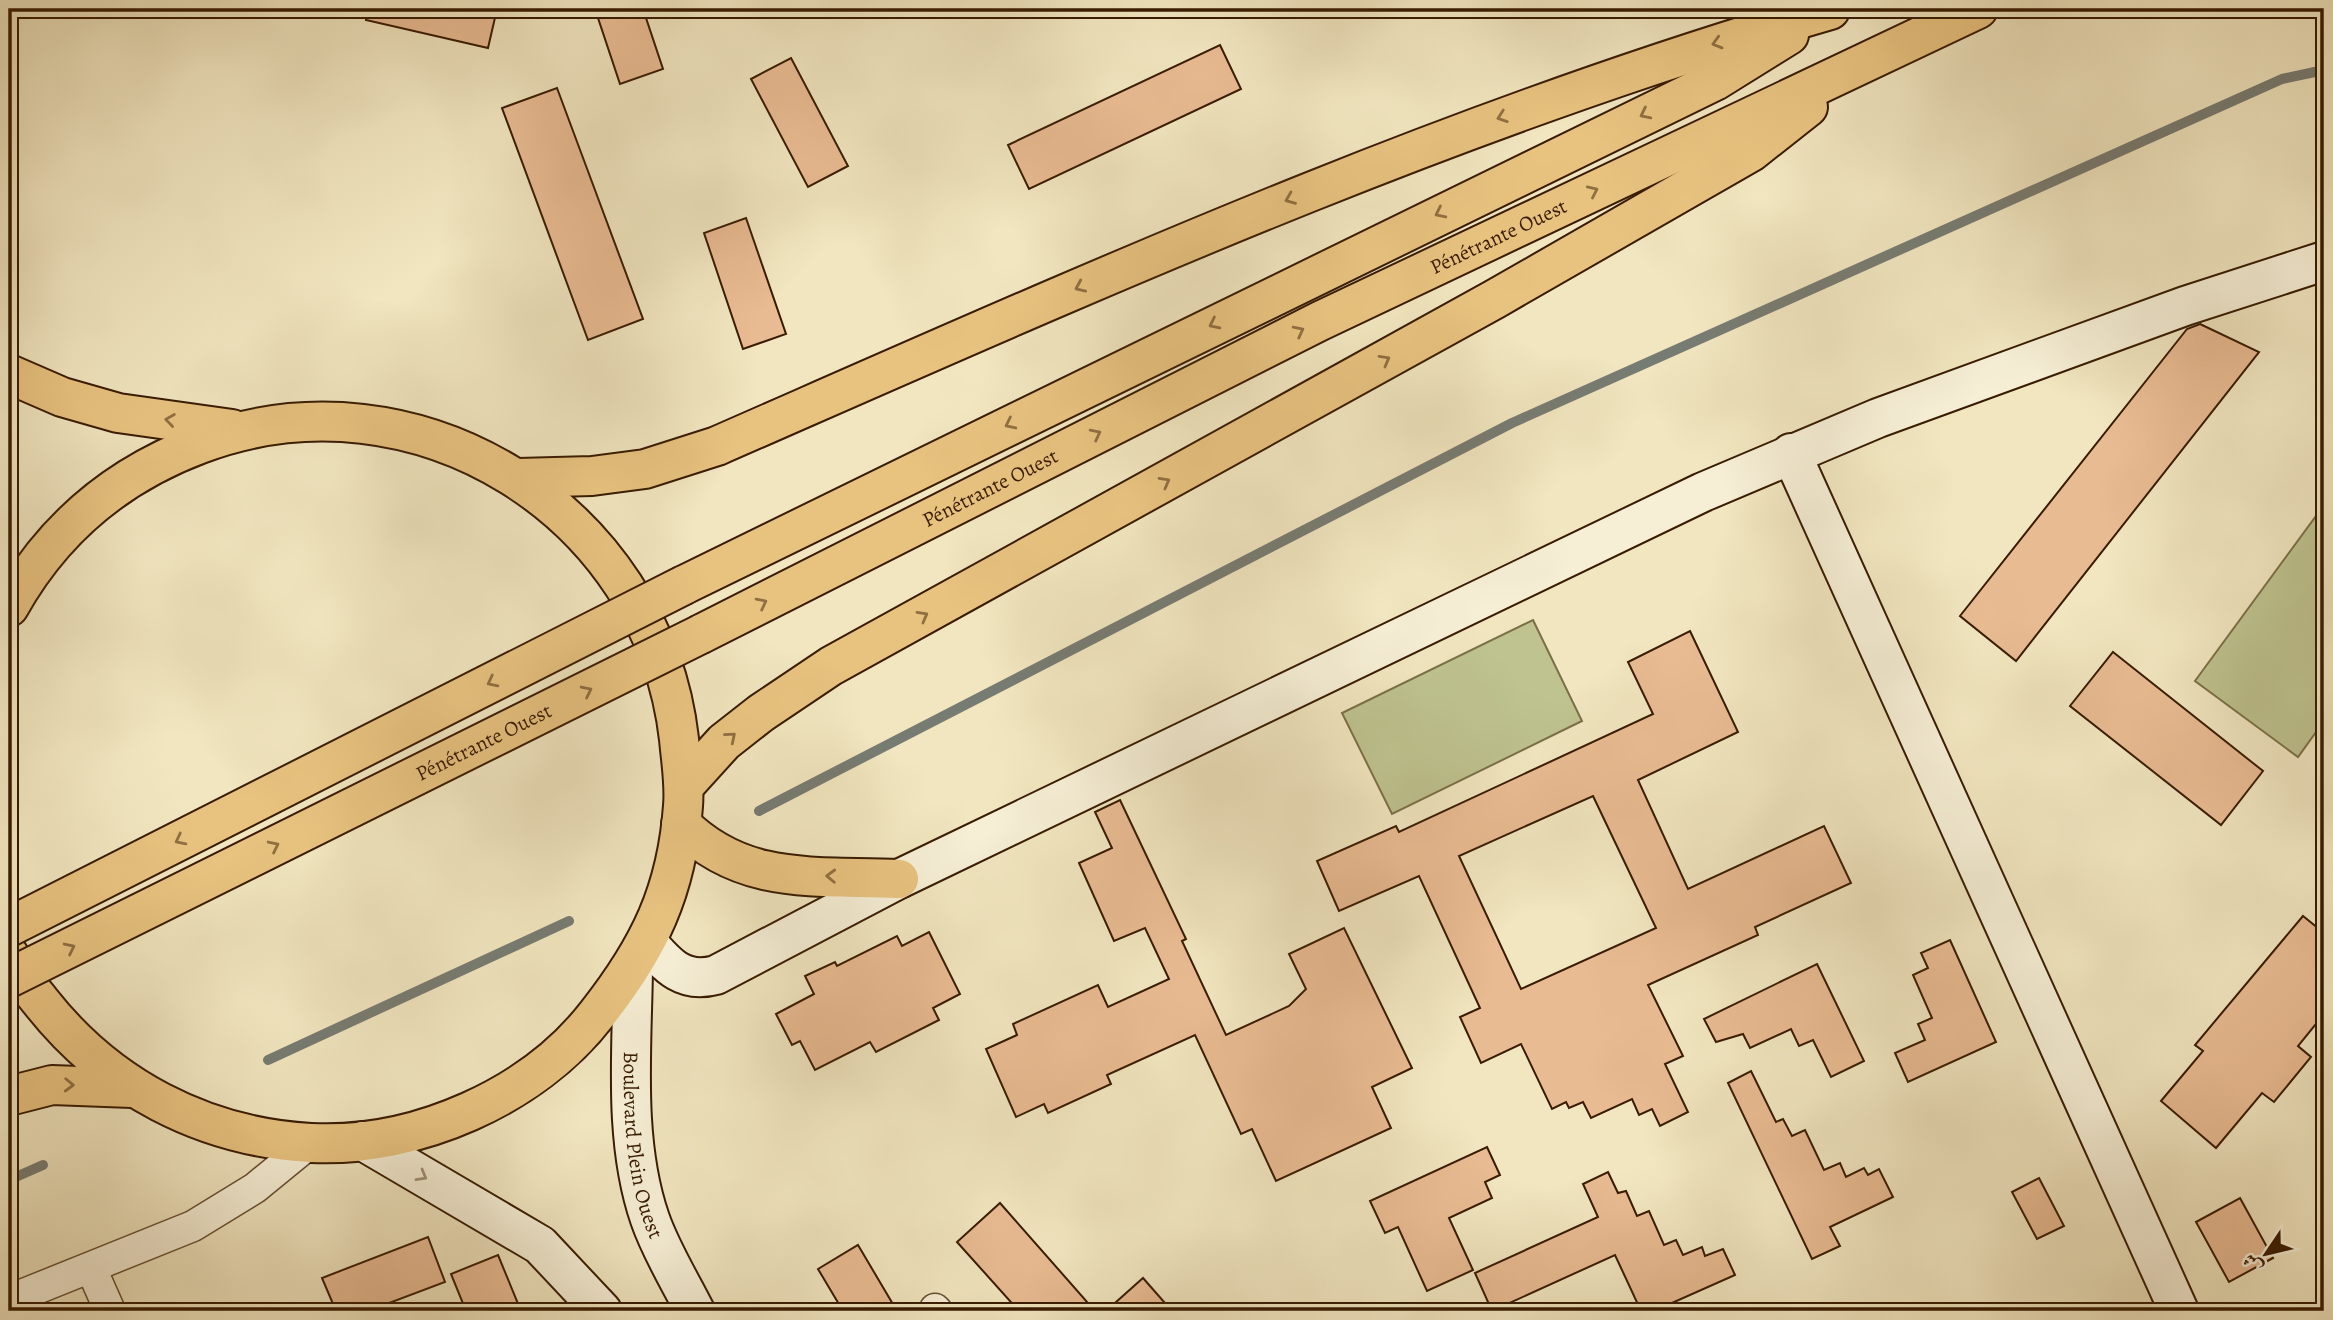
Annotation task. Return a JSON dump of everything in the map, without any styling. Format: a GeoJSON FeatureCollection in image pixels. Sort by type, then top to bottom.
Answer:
{"type":"FeatureCollection","features":[{"type":"Feature","properties":{"kind":"main road"},"geometry":{"type":"LineString","coordinates":[[519,478],[592,476],[645,468],[716,446],[1163,251],[1441,138],[1692,50],[1831,9]]}},
{"type":"Feature","properties":{"kind":"main road"},"geometry":{"type":"LineString","coordinates":[[9,927],[684,585],[1715,81],[1831,9]]}},
{"type":"Feature","properties":{"kind":"main road","name":"Pénétrante Ouest"},"geometry":{"type":"LineString","coordinates":[[9,978],[701,634],[1320,321],[1978,9]]}},
{"type":"Feature","properties":{"kind":"main road"},"geometry":{"type":"LineString","coordinates":[[684,786],[724,743],[761,713],[831,666],[1495,299],[1739,159],[1863,63]]}},
{"type":"Feature","properties":{"kind":"main road"},"geometry":{"type":"LineString","coordinates":[[9,374],[62,397],[118,413],[238,429]]}},
{"type":"Feature","properties":{"kind":"main road"},"geometry":{"type":"LineString","coordinates":[[9,607],[30,569],[87,506],[158,459],[238,429],[310,420],[383,425],[453,445],[519,478],[588,537],[641,611],[674,696],[684,786],[681,824],[671,878],[640,955],[582,1034],[518,1086],[444,1123],[363,1141],[310,1143],[236,1132],[188,1116],[132,1088],[68,1036],[16,971],[9,955]]}},
{"type":"Feature","properties":{"kind":"main road"},"geometry":{"type":"LineString","coordinates":[[681,824],[712,851],[749,868],[790,874],[900,879]]}},
{"type":"Feature","properties":{"kind":"main road"},"geometry":{"type":"LineString","coordinates":[[9,1096],[52,1084],[132,1088]]}},
{"type":"Feature","properties":{"kind":"street"},"geometry":{"type":"LineString","coordinates":[[640,955],[676,973],[703,978],[716,975],[900,879],[1615,533],[1791,453],[2052,354],[2324,261]]}},
{"type":"Feature","properties":{"kind":"street"},"geometry":{"type":"LineString","coordinates":[[1791,453],[2179,1311]]}},
{"type":"Feature","properties":{"kind":"street","name":"Boulevard Plein Ouest"},"geometry":{"type":"LineString","coordinates":[[640,955],[631,1079],[635,1147],[650,1219],[695,1311]]}},
{"type":"Feature","properties":{"kind":"street"},"geometry":{"type":"LineString","coordinates":[[363,1141],[540,1245],[602,1311]]}},
{"type":"Feature","properties":{"kind":"street"},"geometry":{"type":"LineString","coordinates":[[9,1300],[171,1236],[225,1208],[310,1143]]}},
{"type":"Feature","properties":{"kind":"street"},"geometry":{"type":"LineString","coordinates":[[91,1268],[110,1311]]}},
{"type":"Feature","properties":{"kind":"green space"},"geometry":{"type":"Polygon","coordinates":[[[2324,505],[2324,721],[2298,757],[2195,681],[2324,505]]]}},
{"type":"Feature","properties":{"kind":"green space"},"geometry":{"type":"Polygon","coordinates":[[[1533,620],[1582,721],[1392,814],[1342,713],[1533,620]]]}},
{"type":"Feature","properties":{"kind":"building"},"geometry":{"type":"Polygon","coordinates":[[[368,9],[497,9],[488,48],[366,20],[368,9]]]}},
{"type":"Feature","properties":{"kind":"building"},"geometry":{"type":"Polygon","coordinates":[[[595,9],[643,9],[663,69],[620,84],[595,9]]]}},
{"type":"Feature","properties":{"kind":"building"},"geometry":{"type":"Polygon","coordinates":[[[1220,45],[1241,89],[1029,189],[1008,145],[1220,45]]]}},
{"type":"Feature","properties":{"kind":"building"},"geometry":{"type":"Polygon","coordinates":[[[791,58],[848,166],[808,187],[751,79],[791,58]]]}},
{"type":"Feature","properties":{"kind":"building"},"geometry":{"type":"Polygon","coordinates":[[[557,88],[643,319],[588,340],[502,108],[557,88]]]}},
{"type":"Feature","properties":{"kind":"building"},"geometry":{"type":"Polygon","coordinates":[[[746,218],[786,334],[743,349],[704,233],[746,218]]]}},
{"type":"Feature","properties":{"kind":"building"},"geometry":{"type":"Polygon","coordinates":[[[2200,324],[2259,352],[2016,661],[1960,616],[2187,329],[2200,324]]]}},
{"type":"Feature","properties":{"kind":"building"},"geometry":{"type":"Polygon","coordinates":[[[1690,631],[1738,732],[1638,780],[1688,889],[1824,826],[1851,883],[1755,927],[1758,935],[1648,985],[1683,1056],[1665,1064],[1688,1112],[1660,1126],[1652,1109],[1639,1115],[1632,1099],[1591,1118],[1583,1102],[1569,1108],[1566,1102],[1552,1109],[1521,1044],[1481,1063],[1460,1017],[1480,1008],[1419,876],[1339,911],[1317,861],[1396,826],[1399,832],[1653,714],[1628,662],[1690,631]],[[1593,796],[1459,856],[1521,989],[1656,928],[1593,796]]]}},
{"type":"Feature","properties":{"kind":"building"},"geometry":{"type":"Polygon","coordinates":[[[2113,652],[2263,771],[2221,825],[2070,706],[2113,652]]]}},
{"type":"Feature","properties":{"kind":"building"},"geometry":{"type":"Polygon","coordinates":[[[1120,800],[1186,939],[1182,941],[1226,1035],[1289,1006],[1306,989],[1289,954],[1344,928],[1412,1068],[1372,1087],[1391,1128],[1276,1181],[1252,1129],[1241,1134],[1195,1035],[1107,1075],[1111,1084],[1048,1113],[1044,1104],[1016,1117],[986,1049],[1017,1035],[1013,1024],[1098,985],[1108,1007],[1169,979],[1145,928],[1114,941],[1079,863],[1112,848],[1095,812],[1120,800]]]}},
{"type":"Feature","properties":{"kind":"building"},"geometry":{"type":"Polygon","coordinates":[[[2303,916],[2324,933],[2324,1014],[2298,1046],[2311,1057],[2274,1102],[2262,1093],[2216,1148],[2161,1101],[2203,1051],[2195,1045],[2303,916]]]}},
{"type":"Feature","properties":{"kind":"building"},"geometry":{"type":"Polygon","coordinates":[[[929,932],[960,994],[933,1008],[939,1020],[876,1052],[870,1042],[815,1070],[800,1041],[792,1045],[776,1014],[814,994],[805,976],[835,962],[837,966],[897,936],[902,946],[929,932]]]}},
{"type":"Feature","properties":{"kind":"building"},"geometry":{"type":"Polygon","coordinates":[[[1950,940],[1996,1042],[1908,1082],[1895,1053],[1925,1040],[1918,1024],[1932,1018],[1913,975],[1928,968],[1921,953],[1950,940]]]}},
{"type":"Feature","properties":{"kind":"building"},"geometry":{"type":"Polygon","coordinates":[[[1817,964],[1864,1061],[1831,1077],[1813,1040],[1799,1046],[1791,1029],[1750,1048],[1743,1034],[1716,1042],[1704,1019],[1817,964]]]}},
{"type":"Feature","properties":{"kind":"building"},"geometry":{"type":"Polygon","coordinates":[[[1751,1071],[1776,1122],[1783,1119],[1792,1136],[1805,1130],[1824,1170],[1840,1163],[1846,1177],[1864,1168],[1868,1175],[1879,1169],[1893,1197],[1830,1227],[1840,1246],[1812,1259],[1728,1083],[1751,1071]]]}},
{"type":"Feature","properties":{"kind":"building"},"geometry":{"type":"Polygon","coordinates":[[[1487,1147],[1500,1175],[1485,1182],[1492,1198],[1449,1218],[1473,1270],[1427,1291],[1398,1227],[1385,1233],[1370,1201],[1487,1147]]]}},
{"type":"Feature","properties":{"kind":"building"},"geometry":{"type":"Polygon","coordinates":[[[1608,1172],[1618,1193],[1626,1191],[1637,1216],[1649,1211],[1664,1245],[1676,1240],[1683,1255],[1702,1247],[1705,1256],[1723,1249],[1735,1275],[1654,1311],[1641,1311],[1615,1255],[1492,1311],[1475,1273],[1598,1217],[1583,1184],[1608,1172]]]}},
{"type":"Feature","properties":{"kind":"building"},"geometry":{"type":"Polygon","coordinates":[[[2039,1178],[2064,1226],[2037,1239],[2012,1192],[2039,1178]]]}},
{"type":"Feature","properties":{"kind":"building"},"geometry":{"type":"Polygon","coordinates":[[[2240,1198],[2273,1258],[2229,1282],[2196,1222],[2240,1198]]]}},
{"type":"Feature","properties":{"kind":"building"},"geometry":{"type":"Polygon","coordinates":[[[1000,1203],[1095,1311],[1019,1311],[957,1242],[1000,1203]]]}},
{"type":"Feature","properties":{"kind":"building"},"geometry":{"type":"Polygon","coordinates":[[[428,1237],[445,1282],[368,1311],[336,1311],[322,1278],[428,1237]]]}},
{"type":"Feature","properties":{"kind":"building"},"geometry":{"type":"Polygon","coordinates":[[[858,1245],[897,1311],[843,1311],[818,1269],[858,1245]]]}},
{"type":"Feature","properties":{"kind":"building"},"geometry":{"type":"Polygon","coordinates":[[[498,1255],[521,1311],[466,1311],[451,1274],[498,1255]]]}},
{"type":"Feature","properties":{"kind":"building"},"geometry":{"type":"Polygon","coordinates":[[[1143,1278],[1172,1311],[1106,1311],[1143,1278]]]}},
{"type":"Feature","properties":{"kind":"waterway"},"geometry":{"type":"LineString","coordinates":[[759,811],[1512,423],[2282,79],[2324,70]]}},
{"type":"Feature","properties":{"kind":"waterway"},"geometry":{"type":"LineString","coordinates":[[268,1060],[569,921]]}},
{"type":"Feature","properties":{"kind":"waterway"},"geometry":{"type":"LineString","coordinates":[[9,1180],[43,1165]]}}]}
